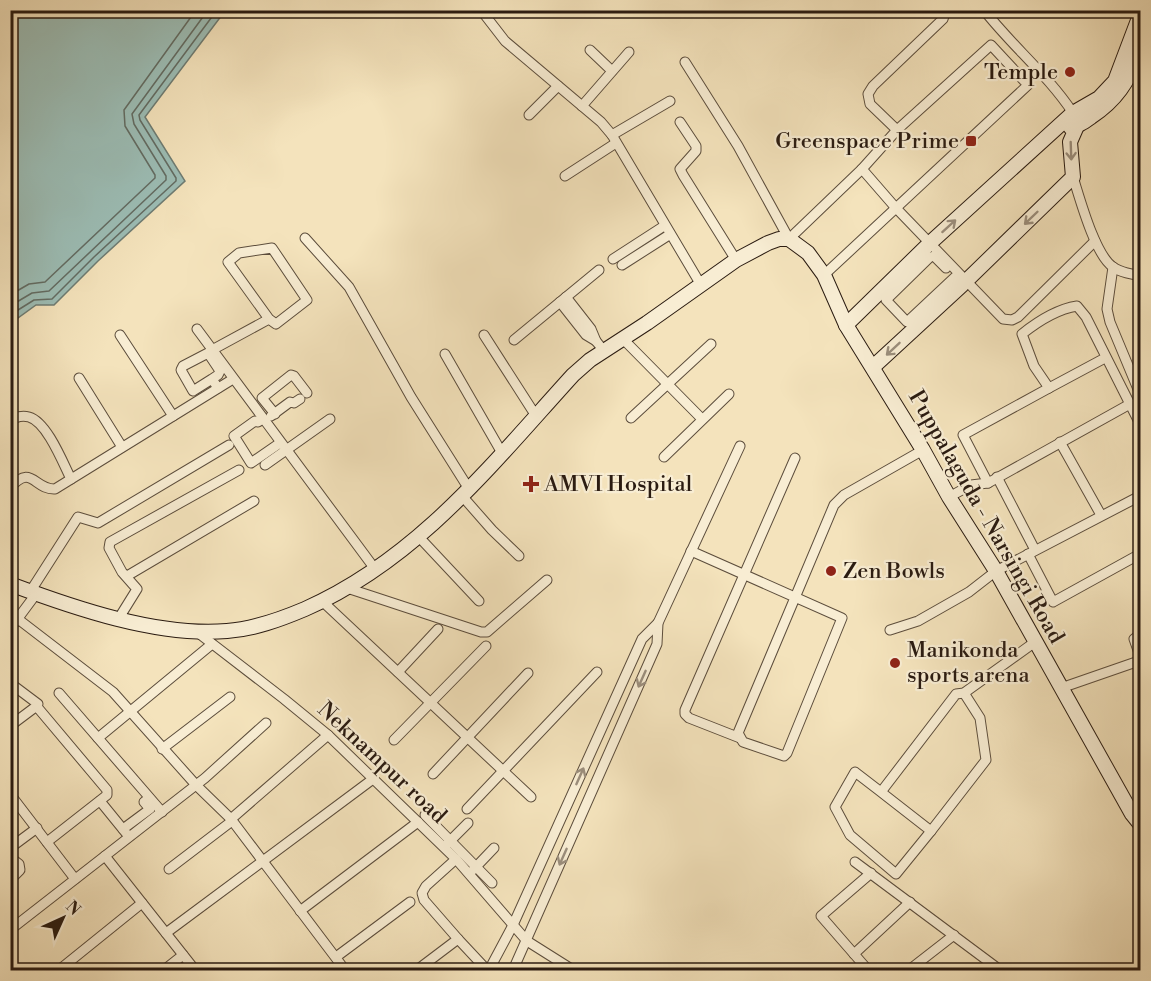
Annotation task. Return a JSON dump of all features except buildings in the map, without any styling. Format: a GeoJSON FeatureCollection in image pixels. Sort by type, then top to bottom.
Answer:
{"type":"FeatureCollection","features":[{"type":"Feature","properties":{"kind":"street"},"geometry":{"type":"LineString","coordinates":[[482,10],[505,41],[601,122],[614,139],[700,285]]}},
{"type":"Feature","properties":{"kind":"street"},"geometry":{"type":"LineString","coordinates":[[897,130],[870,104],[868,94],[873,86],[943,19],[947,13],[946,10]]}},
{"type":"Feature","properties":{"kind":"street"},"geometry":{"type":"LineString","coordinates":[[984,10],[1016,49],[1061,95],[1075,120]]}},
{"type":"Feature","properties":{"kind":"street"},"geometry":{"type":"LineString","coordinates":[[1140,15],[1115,81],[1075,120],[1070,142],[1073,177],[1095,241],[1113,267],[1140,275]]}},
{"type":"Feature","properties":{"kind":"street"},"geometry":{"type":"LineString","coordinates":[[10,584],[54,601],[160,628],[224,632],[267,624],[347,588],[419,537],[466,493],[573,375],[590,360],[600,346],[623,339],[736,260],[768,243],[779,239],[789,239],[862,169],[897,130],[991,45],[1028,84],[824,275]]}},
{"type":"Feature","properties":{"kind":"street"},"geometry":{"type":"LineString","coordinates":[[590,50],[612,71]]}},
{"type":"Feature","properties":{"kind":"street"},"geometry":{"type":"LineString","coordinates":[[582,106],[629,52]]}},
{"type":"Feature","properties":{"kind":"street"},"geometry":{"type":"LineString","coordinates":[[846,325],[930,243],[1059,127],[1108,105],[1121,91],[1140,54]]}},
{"type":"Feature","properties":{"kind":"street"},"geometry":{"type":"LineString","coordinates":[[685,62],[738,146],[789,239]]}},
{"type":"Feature","properties":{"kind":"street"},"geometry":{"type":"LineString","coordinates":[[529,115],[558,86]]}},
{"type":"Feature","properties":{"kind":"street"},"geometry":{"type":"LineString","coordinates":[[565,176],[670,101]]}},
{"type":"Feature","properties":{"kind":"street"},"geometry":{"type":"LineString","coordinates":[[680,122],[696,146],[696,151],[682,165],[683,175],[736,260]]}},
{"type":"Feature","properties":{"kind":"street"},"geometry":{"type":"LineString","coordinates":[[862,169],[930,243],[961,281]]}},
{"type":"Feature","properties":{"kind":"street"},"geometry":{"type":"LineString","coordinates":[[873,367],[1073,177]]}},
{"type":"Feature","properties":{"kind":"street"},"geometry":{"type":"LineString","coordinates":[[613,259],[667,230]]}},
{"type":"Feature","properties":{"kind":"street"},"geometry":{"type":"LineString","coordinates":[[622,265],[667,230]]}},
{"type":"Feature","properties":{"kind":"street"},"geometry":{"type":"LineString","coordinates":[[304,238],[349,287],[466,493],[492,530],[519,556]]}},
{"type":"Feature","properties":{"kind":"street","name":"Puppalaguda - Narsingi Road"},"geometry":{"type":"LineString","coordinates":[[789,239],[808,253],[824,275],[846,325],[996,571],[1132,814],[1140,824]]}},
{"type":"Feature","properties":{"kind":"street"},"geometry":{"type":"LineString","coordinates":[[961,281],[907,322],[886,300],[930,257],[934,256],[1003,319],[1012,320],[1025,311],[1095,241]]}},
{"type":"Feature","properties":{"kind":"street"},"geometry":{"type":"LineString","coordinates":[[273,248],[308,298],[306,302],[276,324],[268,319],[228,262],[238,253],[273,248]]}},
{"type":"Feature","properties":{"kind":"street"},"geometry":{"type":"LineString","coordinates":[[1113,267],[1107,309],[1110,322],[1140,394]]}},
{"type":"Feature","properties":{"kind":"street"},"geometry":{"type":"LineString","coordinates":[[514,340],[598,270]]}},
{"type":"Feature","properties":{"kind":"street"},"geometry":{"type":"LineString","coordinates":[[563,300],[586,335],[600,346]]}},
{"type":"Feature","properties":{"kind":"street"},"geometry":{"type":"LineString","coordinates":[[1049,388],[1034,366],[1022,334],[1041,321],[1077,306],[1086,317],[1140,424]]}},
{"type":"Feature","properties":{"kind":"street"},"geometry":{"type":"LineString","coordinates":[[212,350],[268,319]]}},
{"type":"Feature","properties":{"kind":"street"},"geometry":{"type":"LineString","coordinates":[[197,329],[262,421],[375,569]]}},
{"type":"Feature","properties":{"kind":"street"},"geometry":{"type":"LineString","coordinates":[[120,335],[173,416]]}},
{"type":"Feature","properties":{"kind":"street"},"geometry":{"type":"LineString","coordinates":[[484,335],[536,417]]}},
{"type":"Feature","properties":{"kind":"street"},"geometry":{"type":"LineString","coordinates":[[623,339],[702,418]]}},
{"type":"Feature","properties":{"kind":"street"},"geometry":{"type":"LineString","coordinates":[[631,418],[711,344]]}},
{"type":"Feature","properties":{"kind":"street"},"geometry":{"type":"LineString","coordinates":[[208,353],[220,371],[212,379],[193,391],[181,368],[208,353]]}},
{"type":"Feature","properties":{"kind":"street"},"geometry":{"type":"LineString","coordinates":[[445,354],[502,453]]}},
{"type":"Feature","properties":{"kind":"street"},"geometry":{"type":"LineString","coordinates":[[1106,358],[963,435],[993,480],[1032,552],[1053,602],[1140,554]]}},
{"type":"Feature","properties":{"kind":"street"},"geometry":{"type":"LineString","coordinates":[[248,400],[297,367]]}},
{"type":"Feature","properties":{"kind":"street"},"geometry":{"type":"LineString","coordinates":[[274,414],[262,398],[291,375],[294,376],[303,396],[294,404],[290,402],[274,414],[262,421],[255,421],[234,436],[251,463],[330,419]]}},
{"type":"Feature","properties":{"kind":"street"},"geometry":{"type":"LineString","coordinates":[[79,378],[122,447]]}},
{"type":"Feature","properties":{"kind":"street"},"geometry":{"type":"LineString","coordinates":[[212,379],[218,388]]}},
{"type":"Feature","properties":{"kind":"street"},"geometry":{"type":"LineString","coordinates":[[10,488],[24,477],[31,478],[49,489],[55,489],[232,379]]}},
{"type":"Feature","properties":{"kind":"street"},"geometry":{"type":"LineString","coordinates":[[664,457],[729,394]]}},
{"type":"Feature","properties":{"kind":"street"},"geometry":{"type":"LineString","coordinates":[[949,497],[971,485],[993,480],[1130,404]]}},
{"type":"Feature","properties":{"kind":"street"},"geometry":{"type":"LineString","coordinates":[[10,420],[21,416],[30,417],[38,422],[50,438],[71,479]]}},
{"type":"Feature","properties":{"kind":"street"},"geometry":{"type":"LineString","coordinates":[[1060,442],[1101,515]]}},
{"type":"Feature","properties":{"kind":"street"},"geometry":{"type":"LineString","coordinates":[[10,629],[78,517],[98,523],[229,445]]}},
{"type":"Feature","properties":{"kind":"street"},"geometry":{"type":"LineString","coordinates":[[266,465],[281,446]]}},
{"type":"Feature","properties":{"kind":"street"},"geometry":{"type":"LineString","coordinates":[[456,859],[426,886],[422,893],[424,900],[488,970],[513,925],[642,639],[658,623],[740,446]]}},
{"type":"Feature","properties":{"kind":"street"},"geometry":{"type":"LineString","coordinates":[[691,551],[795,598],[842,618],[784,756],[743,742],[738,733],[795,598],[834,505],[844,495],[922,450]]}},
{"type":"Feature","properties":{"kind":"street"},"geometry":{"type":"LineString","coordinates":[[740,738],[689,718],[685,714],[743,574],[795,458]]}},
{"type":"Feature","properties":{"kind":"street"},"geometry":{"type":"LineString","coordinates":[[119,618],[137,591],[136,586],[109,548],[110,542],[239,470]]}},
{"type":"Feature","properties":{"kind":"street"},"geometry":{"type":"LineString","coordinates":[[890,630],[918,621],[969,592],[996,571],[1140,496]]}},
{"type":"Feature","properties":{"kind":"street"},"geometry":{"type":"LineString","coordinates":[[127,576],[254,501]]}},
{"type":"Feature","properties":{"kind":"street"},"geometry":{"type":"LineString","coordinates":[[419,537],[479,601]]}},
{"type":"Feature","properties":{"kind":"street"},"geometry":{"type":"LineString","coordinates":[[347,588],[487,632],[547,580]]}},
{"type":"Feature","properties":{"kind":"street"},"geometry":{"type":"LineString","coordinates":[[322,601],[531,797]]}},
{"type":"Feature","properties":{"kind":"street"},"geometry":{"type":"LineString","coordinates":[[18,619],[113,692],[196,785],[232,820],[345,970]]}},
{"type":"Feature","properties":{"kind":"street"},"geometry":{"type":"LineString","coordinates":[[513,970],[657,644],[658,623]]}},
{"type":"Feature","properties":{"kind":"street"},"geometry":{"type":"LineString","coordinates":[[398,672],[438,629]]}},
{"type":"Feature","properties":{"kind":"street","name":"Neknampur road"},"geometry":{"type":"LineString","coordinates":[[195,631],[328,735],[418,822],[447,844],[456,859],[472,870],[526,941],[573,970]]}},
{"type":"Feature","properties":{"kind":"street"},"geometry":{"type":"LineString","coordinates":[[1061,688],[1136,662],[1140,656],[1134,639],[1140,634]]}},
{"type":"Feature","properties":{"kind":"street"},"geometry":{"type":"LineString","coordinates":[[881,792],[956,694],[964,693],[1035,642]]}},
{"type":"Feature","properties":{"kind":"street"},"geometry":{"type":"LineString","coordinates":[[98,738],[212,644]]}},
{"type":"Feature","properties":{"kind":"street"},"geometry":{"type":"LineString","coordinates":[[394,740],[486,646]]}},
{"type":"Feature","properties":{"kind":"street"},"geometry":{"type":"LineString","coordinates":[[467,809],[597,672]]}},
{"type":"Feature","properties":{"kind":"street"},"geometry":{"type":"LineString","coordinates":[[433,774],[528,673]]}},
{"type":"Feature","properties":{"kind":"street"},"geometry":{"type":"LineString","coordinates":[[10,683],[38,704]]}},
{"type":"Feature","properties":{"kind":"street"},"geometry":{"type":"LineString","coordinates":[[59,693],[162,812]]}},
{"type":"Feature","properties":{"kind":"street"},"geometry":{"type":"LineString","coordinates":[[931,831],[855,772],[835,807],[850,836],[896,873],[931,831],[986,760],[980,718],[964,693]]}},
{"type":"Feature","properties":{"kind":"street"},"geometry":{"type":"LineString","coordinates":[[162,748],[230,697]]}},
{"type":"Feature","properties":{"kind":"street"},"geometry":{"type":"LineString","coordinates":[[10,726],[34,708],[38,708],[108,790],[107,795],[100,801],[47,842]]}},
{"type":"Feature","properties":{"kind":"street"},"geometry":{"type":"LineString","coordinates":[[126,833],[162,812],[266,723]]}},
{"type":"Feature","properties":{"kind":"street"},"geometry":{"type":"LineString","coordinates":[[169,869],[232,820],[328,735]]}},
{"type":"Feature","properties":{"kind":"street"},"geometry":{"type":"LineString","coordinates":[[166,933],[264,862],[372,779]]}},
{"type":"Feature","properties":{"kind":"street"},"geometry":{"type":"LineString","coordinates":[[10,794],[75,879]]}},
{"type":"Feature","properties":{"kind":"street"},"geometry":{"type":"LineString","coordinates":[[10,930],[105,856],[150,809],[144,802],[149,798]]}},
{"type":"Feature","properties":{"kind":"street"},"geometry":{"type":"LineString","coordinates":[[100,801],[126,833]]}},
{"type":"Feature","properties":{"kind":"street"},"geometry":{"type":"LineString","coordinates":[[425,815],[447,844],[472,870],[492,883]]}},
{"type":"Feature","properties":{"kind":"street"},"geometry":{"type":"LineString","coordinates":[[300,911],[418,822]]}},
{"type":"Feature","properties":{"kind":"street"},"geometry":{"type":"LineString","coordinates":[[447,844],[468,823]]}},
{"type":"Feature","properties":{"kind":"street"},"geometry":{"type":"LineString","coordinates":[[10,848],[37,828]]}},
{"type":"Feature","properties":{"kind":"street"},"geometry":{"type":"LineString","coordinates":[[472,870],[495,848]]}},
{"type":"Feature","properties":{"kind":"street"},"geometry":{"type":"LineString","coordinates":[[105,856],[195,970]]}},
{"type":"Feature","properties":{"kind":"street"},"geometry":{"type":"LineString","coordinates":[[10,857],[19,864],[20,870],[10,880]]}},
{"type":"Feature","properties":{"kind":"street"},"geometry":{"type":"LineString","coordinates":[[855,862],[999,970]]}},
{"type":"Feature","properties":{"kind":"street"},"geometry":{"type":"LineString","coordinates":[[868,970],[821,916],[871,873]]}},
{"type":"Feature","properties":{"kind":"street"},"geometry":{"type":"LineString","coordinates":[[336,957],[410,902]]}},
{"type":"Feature","properties":{"kind":"street"},"geometry":{"type":"LineString","coordinates":[[854,954],[910,902]]}},
{"type":"Feature","properties":{"kind":"street"},"geometry":{"type":"LineString","coordinates":[[59,970],[142,903]]}},
{"type":"Feature","properties":{"kind":"street"},"geometry":{"type":"LineString","coordinates":[[909,970],[954,935]]}},
{"type":"Feature","properties":{"kind":"street"},"geometry":{"type":"LineString","coordinates":[[417,970],[458,939]]}},
{"type":"Feature","properties":{"kind":"street"},"geometry":{"type":"LineString","coordinates":[[164,970],[183,955]]}},
{"type":"Feature","properties":{"kind":"water"},"geometry":{"type":"Polygon","coordinates":[[[11,10],[225,11],[145,117],[185,181],[54,305],[36,305],[11,323],[11,10]]]}},
{"type":"Feature","properties":{"kind":"place","name":"Temple"},"geometry":{"type":"Point","coordinates":[1070,72]}},
{"type":"Feature","properties":{"kind":"place","name":"Greenspace Prime"},"geometry":{"type":"Point","coordinates":[971,141]}},
{"type":"Feature","properties":{"kind":"place","name":"AMVI Hospital"},"geometry":{"type":"Point","coordinates":[531,484]}},
{"type":"Feature","properties":{"kind":"place","name":"Zen Bowls"},"geometry":{"type":"Point","coordinates":[831,571]}},
{"type":"Feature","properties":{"kind":"place","name":"Manikonda sports arena"},"geometry":{"type":"Point","coordinates":[895,663]}}]}
